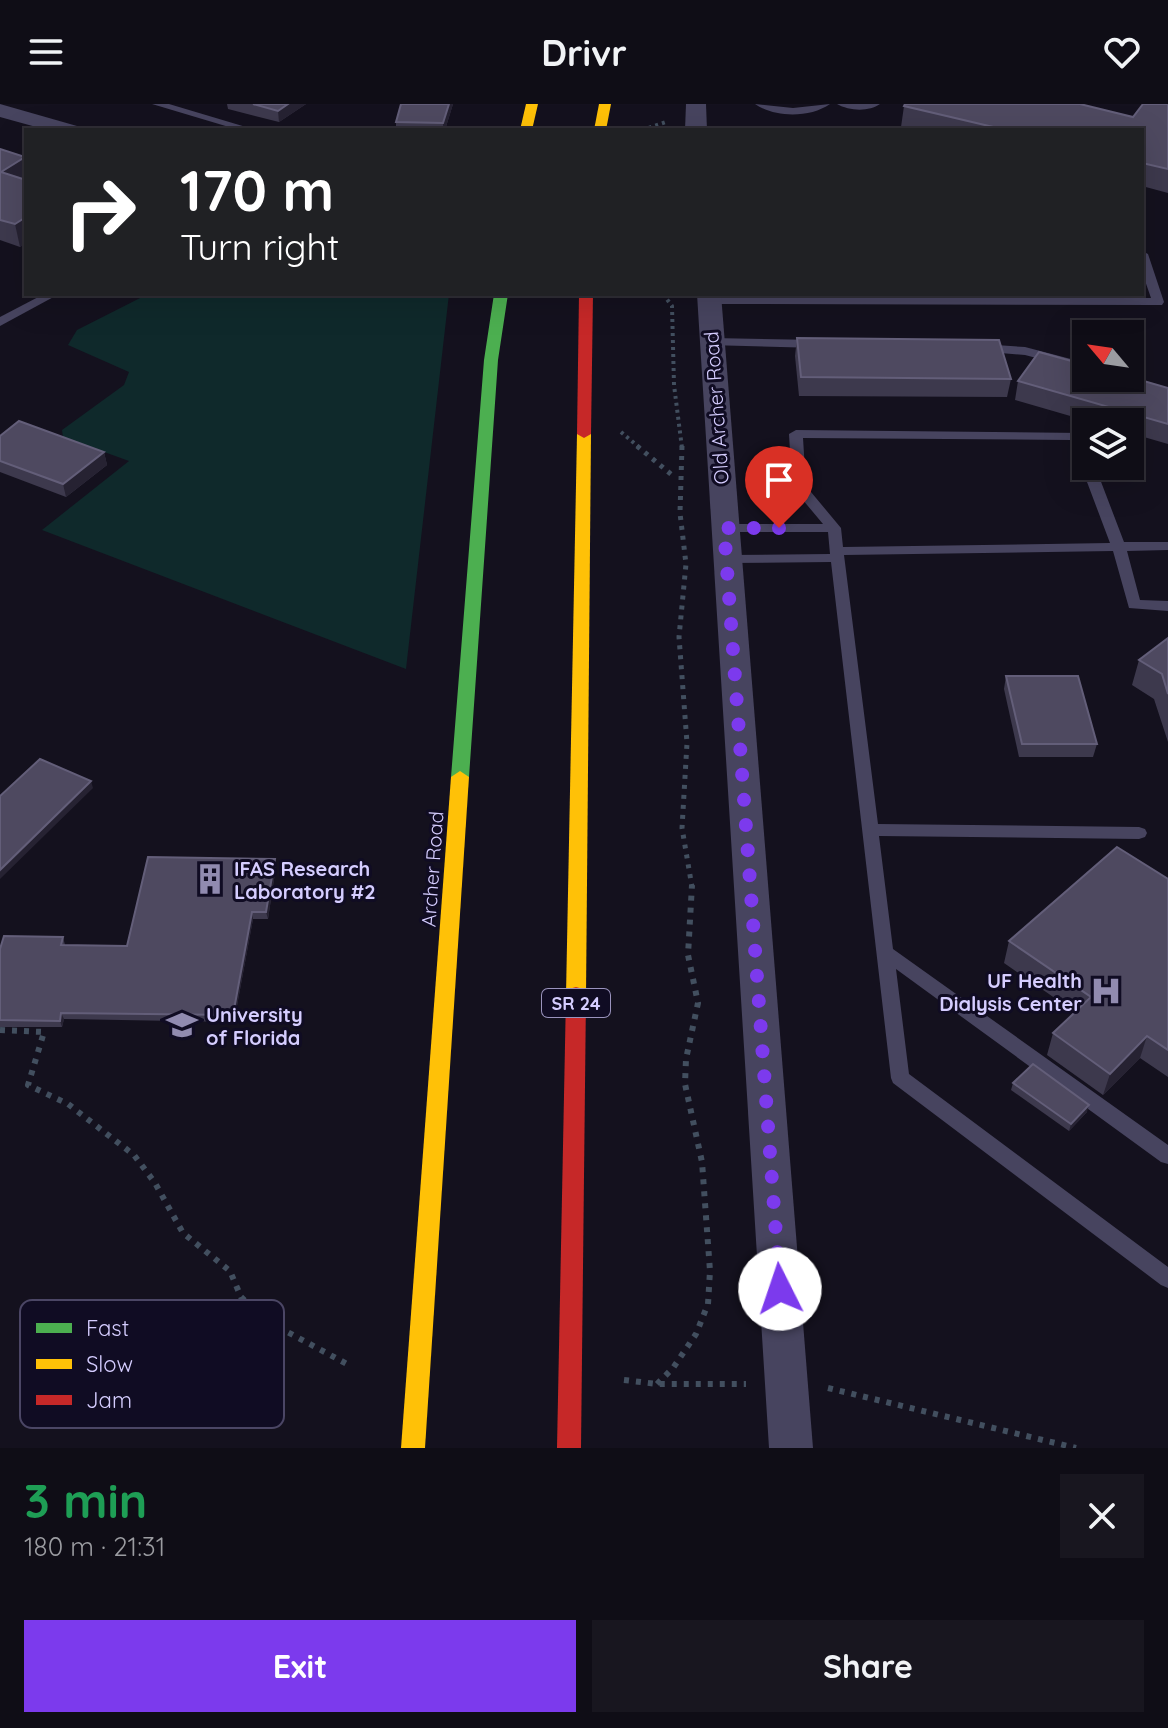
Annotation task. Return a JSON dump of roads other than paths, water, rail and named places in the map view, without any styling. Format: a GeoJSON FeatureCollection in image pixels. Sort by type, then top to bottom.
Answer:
{"type":"FeatureCollection","features":[{"type":"Feature","properties":{"kind":"main road"},"geometry":{"type":"LineString","coordinates":[[526,128],[532,104]]}},
{"type":"Feature","properties":{"kind":"main road"},"geometry":{"type":"LineString","coordinates":[[600,128],[605,104]]}},
{"type":"Feature","properties":{"kind":"main road","name":"Archer Road"},"geometry":{"type":"LineString","coordinates":[[413,1448],[476,545],[491,360],[501,296]]}},
{"type":"Feature","properties":{"kind":"main road","name":"SR 24"},"geometry":{"type":"LineString","coordinates":[[569,1448],[586,296]]}},
{"type":"Feature","properties":{"kind":"street"},"geometry":{"type":"LineString","coordinates":[[696,104],[696,128]]}},
{"type":"Feature","properties":{"kind":"street"},"geometry":{"type":"LineString","coordinates":[[0,110],[63,128]]}},
{"type":"Feature","properties":{"kind":"street","name":"Old Archer Road"},"geometry":{"type":"LineString","coordinates":[[709,297],[791,1448]]}},
{"type":"Feature","properties":{"kind":"lane"},"geometry":{"type":"LineString","coordinates":[[157,104],[244,128]]}},
{"type":"Feature","properties":{"kind":"lane"},"geometry":{"type":"LineString","coordinates":[[760,104],[787,111],[812,109],[825,104]]}},
{"type":"Feature","properties":{"kind":"lane"},"geometry":{"type":"LineString","coordinates":[[842,104],[868,107],[875,104]]}},
{"type":"Feature","properties":{"kind":"lane"},"geometry":{"type":"LineString","coordinates":[[709,297],[1063,298],[1158,302],[1144,260]]}},
{"type":"Feature","properties":{"kind":"lane"},"geometry":{"type":"LineString","coordinates":[[0,322],[49,296]]}},
{"type":"Feature","properties":{"kind":"lane"},"geometry":{"type":"LineString","coordinates":[[712,342],[836,345]]}},
{"type":"Feature","properties":{"kind":"lane"},"geometry":{"type":"LineString","coordinates":[[960,347],[1025,351],[1072,363]]}},
{"type":"Feature","properties":{"kind":"lane"},"geometry":{"type":"LineString","coordinates":[[1072,436],[796,434],[799,487],[834,528],[900,1078],[1168,1279]]}},
{"type":"Feature","properties":{"kind":"lane"},"geometry":{"type":"LineString","coordinates":[[1093,480],[1119,547],[1134,605],[1168,606]]}},
{"type":"Feature","properties":{"kind":"lane"},"geometry":{"type":"LineString","coordinates":[[725,543],[834,528]]}},
{"type":"Feature","properties":{"kind":"lane"},"geometry":{"type":"LineString","coordinates":[[725,543],[837,555],[1168,546]]}},
{"type":"Feature","properties":{"kind":"lane"},"geometry":{"type":"LineString","coordinates":[[870,830],[1139,833]]}},
{"type":"Feature","properties":{"kind":"lane"},"geometry":{"type":"LineString","coordinates":[[885,952],[1168,1156]]}},
{"type":"Feature","properties":{"kind":"place","name":"IFAS Research Laboratory #2"},"geometry":{"type":"Point","coordinates":[210,879]}},
{"type":"Feature","properties":{"kind":"place","name":"UF Health Dialysis Center"},"geometry":{"type":"Point","coordinates":[1106,991]}},
{"type":"Feature","properties":{"kind":"place","name":"University of Florida"},"geometry":{"type":"Point","coordinates":[182,1025]}}]}
